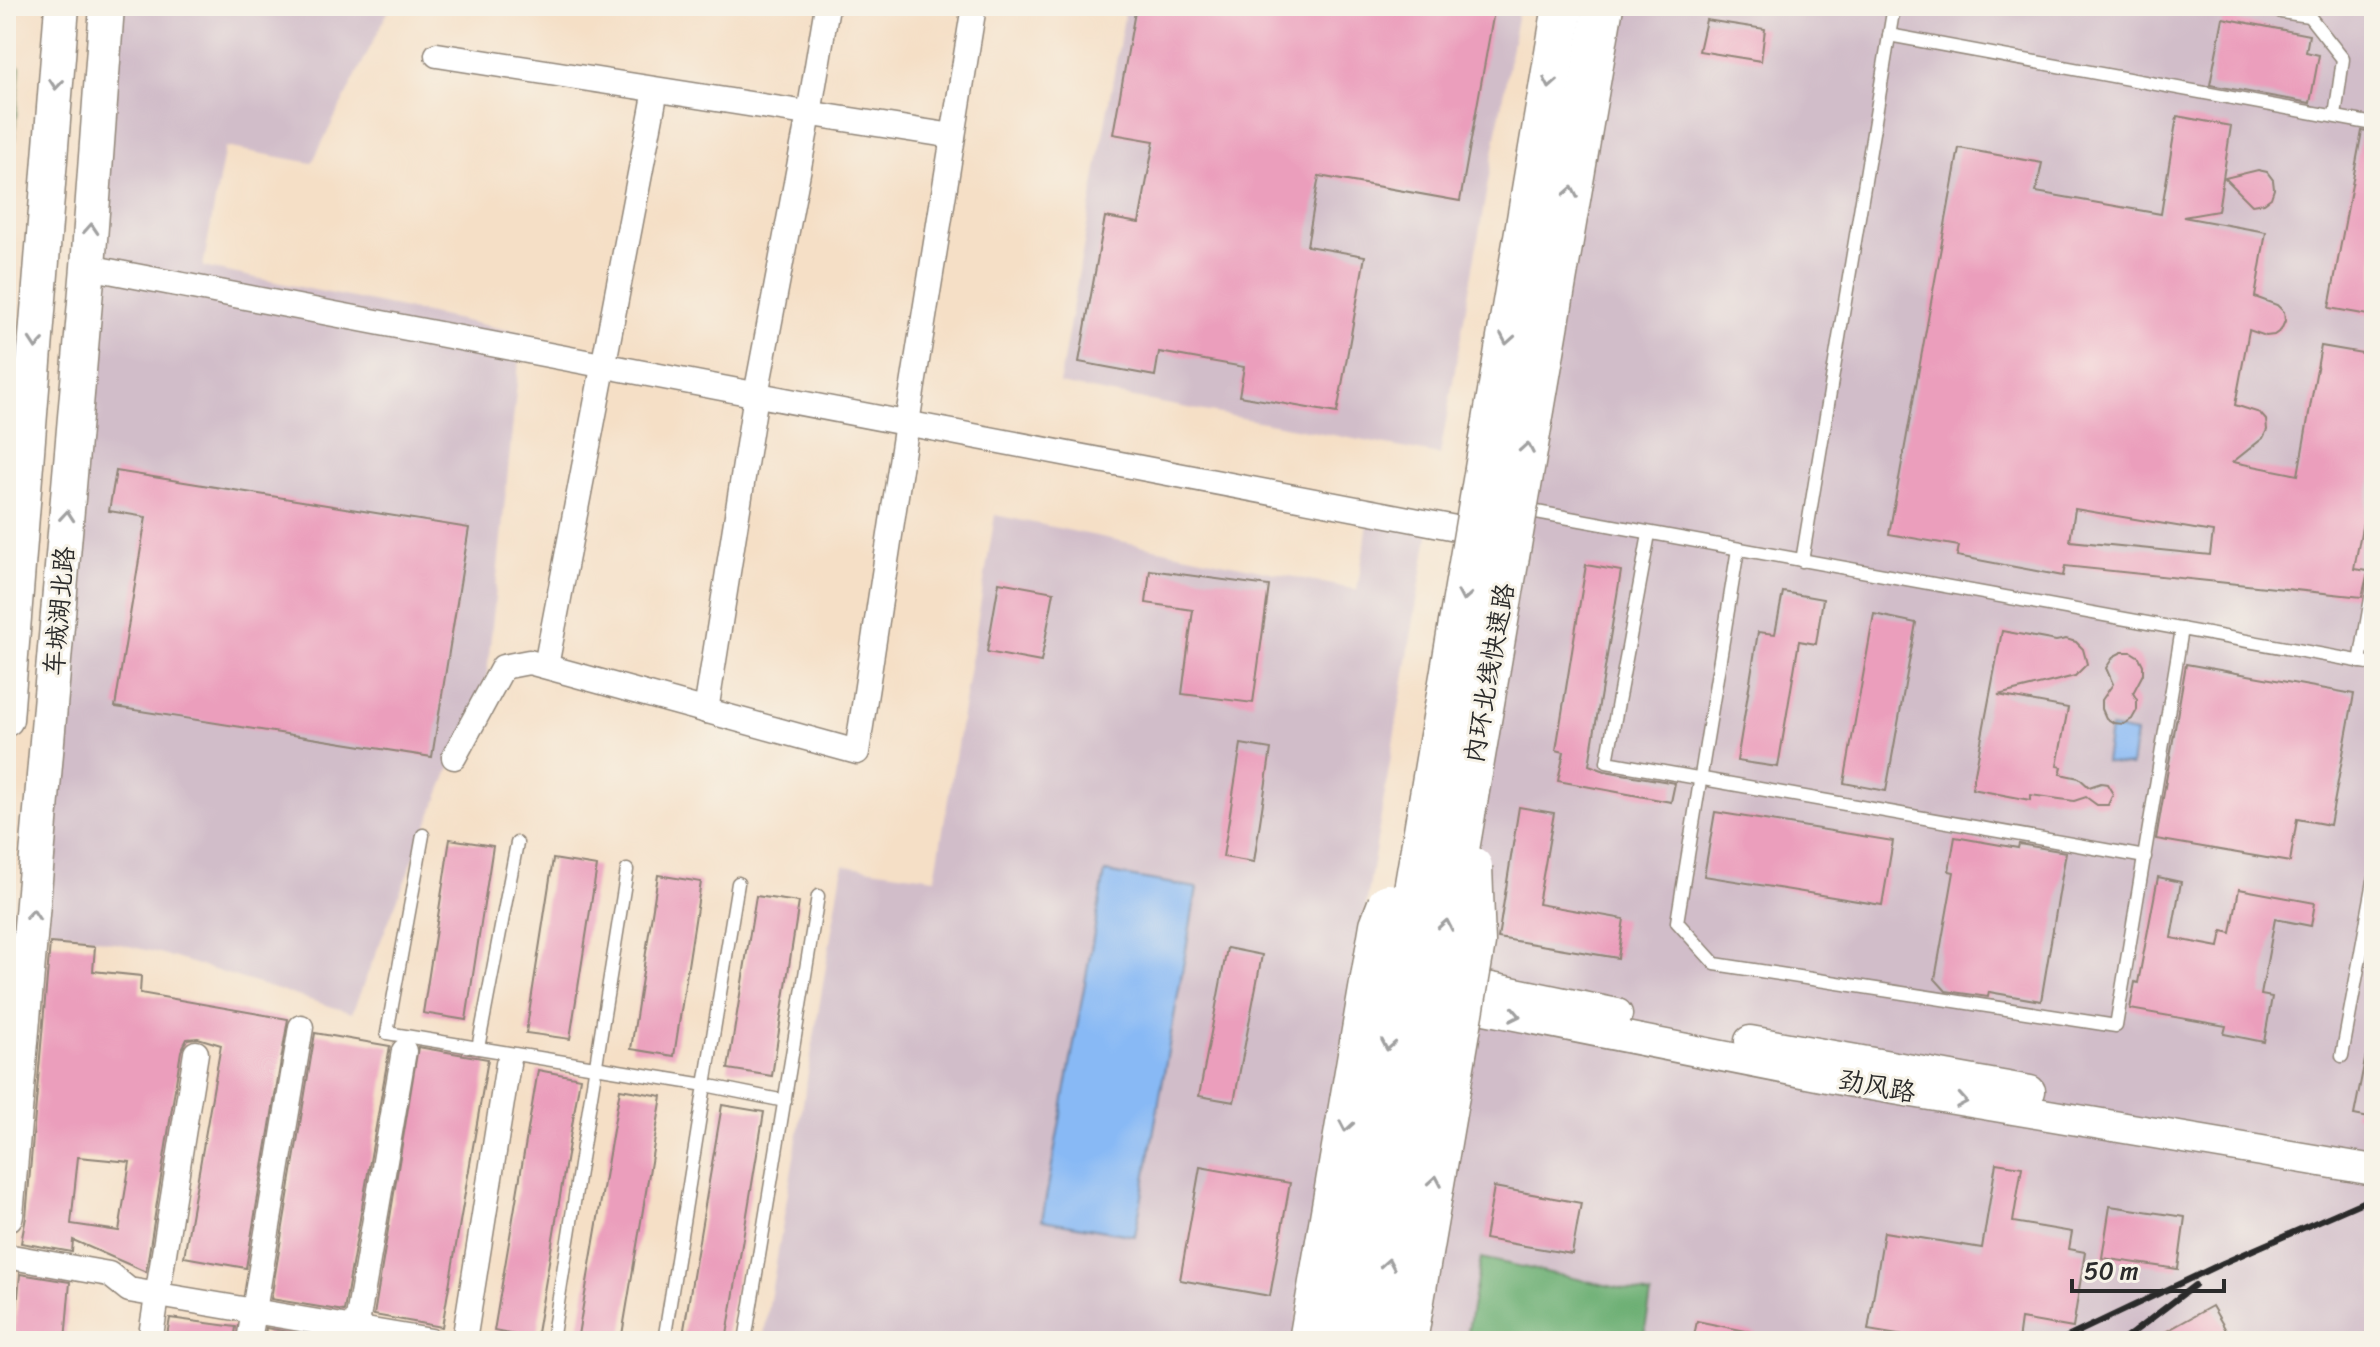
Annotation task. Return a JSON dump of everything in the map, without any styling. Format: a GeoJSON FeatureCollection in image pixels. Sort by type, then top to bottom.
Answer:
{"type":"FeatureCollection","features":[{"type":"Feature","properties":{"kind":"highway","name":"内环北线快速路"},"geometry":{"type":"LineString","coordinates":[[1375,1341],[1563,6]]}},
{"type":"Feature","properties":{"kind":"highway","name":"内环北线快速路"},"geometry":{"type":"LineString","coordinates":[[1338,1341],[1603,6]]}},
{"type":"Feature","properties":{"kind":"highway"},"geometry":{"type":"LineString","coordinates":[[1309,1341],[1380,925],[1417,829],[1474,646]]}},
{"type":"Feature","properties":{"kind":"highway"},"geometry":{"type":"LineString","coordinates":[[1407,1341],[1475,943],[1471,838],[1474,646]]}},
{"type":"Feature","properties":{"kind":"main road","name":"车城湖北路"},"geometry":{"type":"LineString","coordinates":[[6,719],[62,6]]}},
{"type":"Feature","properties":{"kind":"main road","name":"车城湖北路"},"geometry":{"type":"LineString","coordinates":[[6,1215],[88,267],[107,6]]}},
{"type":"Feature","properties":{"kind":"street"},"geometry":{"type":"LineString","coordinates":[[706,711],[756,395],[827,6]]}},
{"type":"Feature","properties":{"kind":"street"},"geometry":{"type":"LineString","coordinates":[[454,757],[503,667],[529,662],[857,752],[974,6]]}},
{"type":"Feature","properties":{"kind":"street"},"geometry":{"type":"LineString","coordinates":[[437,55],[953,136]]}},
{"type":"Feature","properties":{"kind":"street"},"geometry":{"type":"LineString","coordinates":[[546,666],[656,90]]}},
{"type":"Feature","properties":{"kind":"street"},"geometry":{"type":"LineString","coordinates":[[88,267],[1461,529]]}},
{"type":"Feature","properties":{"kind":"street","name":"劲风路"},"geometry":{"type":"LineString","coordinates":[[2374,1153],[1385,979],[1853,1082],[2374,1170]]}},
{"type":"Feature","properties":{"kind":"street"},"geometry":{"type":"LineString","coordinates":[[249,1341],[301,1027]]}},
{"type":"Feature","properties":{"kind":"street"},"geometry":{"type":"LineString","coordinates":[[355,1335],[404,1051]]}},
{"type":"Feature","properties":{"kind":"street"},"geometry":{"type":"LineString","coordinates":[[150,1341],[196,1053]]}},
{"type":"Feature","properties":{"kind":"street"},"geometry":{"type":"LineString","coordinates":[[464,1341],[515,1059]]}},
{"type":"Feature","properties":{"kind":"street"},"geometry":{"type":"LineString","coordinates":[[6,1256],[109,1274],[129,1290],[254,1311],[355,1335],[431,1341]]}},
{"type":"Feature","properties":{"kind":"lane"},"geometry":{"type":"LineString","coordinates":[[6,41],[9,6]]}},
{"type":"Feature","properties":{"kind":"lane"},"geometry":{"type":"LineString","coordinates":[[1802,561],[1894,6]]}},
{"type":"Feature","properties":{"kind":"lane"},"geometry":{"type":"LineString","coordinates":[[2282,6],[2281,12],[2310,11],[2343,59],[2335,116]]}},
{"type":"Feature","properties":{"kind":"lane"},"geometry":{"type":"LineString","coordinates":[[1889,35],[2374,124]]}},
{"type":"Feature","properties":{"kind":"lane"},"geometry":{"type":"LineString","coordinates":[[1531,511],[2374,664]]}},
{"type":"Feature","properties":{"kind":"lane"},"geometry":{"type":"LineString","coordinates":[[1649,534],[1607,762],[2145,857]]}},
{"type":"Feature","properties":{"kind":"lane"},"geometry":{"type":"LineString","coordinates":[[1738,549],[1677,922],[1715,964],[2116,1026],[2182,629]]}},
{"type":"Feature","properties":{"kind":"lane"},"geometry":{"type":"LineString","coordinates":[[2360,662],[2374,581]]}},
{"type":"Feature","properties":{"kind":"lane"},"geometry":{"type":"LineString","coordinates":[[423,835],[387,1033],[478,1048],[515,1059],[595,1067],[785,1101]]}},
{"type":"Feature","properties":{"kind":"lane"},"geometry":{"type":"LineString","coordinates":[[478,1048],[517,843]]}},
{"type":"Feature","properties":{"kind":"lane"},"geometry":{"type":"LineString","coordinates":[[552,1341],[627,870]]}},
{"type":"Feature","properties":{"kind":"lane"},"geometry":{"type":"LineString","coordinates":[[2342,1056],[2374,881]]}},
{"type":"Feature","properties":{"kind":"lane"},"geometry":{"type":"LineString","coordinates":[[664,1341],[738,883]]}},
{"type":"Feature","properties":{"kind":"lane"},"geometry":{"type":"LineString","coordinates":[[745,1341],[818,896]]}},
{"type":"Feature","properties":{"kind":"lane"},"geometry":{"type":"LineString","coordinates":[[475,1341],[515,1059]]}},
{"type":"Feature","properties":{"kind":"shaded area"},"geometry":{"type":"Polygon","coordinates":[[[107,6],[391,6],[312,163],[225,147],[203,267],[522,333],[487,675],[352,1013],[159,953],[32,924],[107,6]]]}},
{"type":"Feature","properties":{"kind":"shaded area"},"geometry":{"type":"Polygon","coordinates":[[[1126,6],[1519,6],[1440,455],[1059,384],[1126,6]]]}},
{"type":"Feature","properties":{"kind":"shaded area"},"geometry":{"type":"Polygon","coordinates":[[[1617,6],[2374,6],[2374,1341],[1357,1341],[1617,6]]]}},
{"type":"Feature","properties":{"kind":"shaded area"},"geometry":{"type":"Polygon","coordinates":[[[1370,512],[1430,524],[1293,1341],[763,1341],[843,865],[935,878],[995,515],[1357,590],[1370,512]]]}},
{"type":"Feature","properties":{"kind":"green space"},"geometry":{"type":"Polygon","coordinates":[[[6,64],[20,66],[6,246],[6,64]]]}},
{"type":"Feature","properties":{"kind":"green space"},"geometry":{"type":"Polygon","coordinates":[[[1481,1258],[1651,1295],[1643,1341],[1466,1341],[1481,1258]]]}},
{"type":"Feature","properties":{"kind":"water"},"geometry":{"type":"Polygon","coordinates":[[[2110,728],[2136,733],[2131,766],[2105,762],[2110,728]]]}},
{"type":"Feature","properties":{"kind":"water"},"geometry":{"type":"Polygon","coordinates":[[[1105,872],[1197,888],[1135,1236],[1042,1220],[1105,872]]]}},
{"type":"Feature","properties":{"kind":"building"},"geometry":{"type":"Polygon","coordinates":[[[1136,6],[1495,6],[1460,201],[1319,176],[1307,246],[1365,256],[1337,413],[1239,396],[1244,367],[1159,352],[1155,376],[1079,362],[1105,217],[1139,223],[1154,141],[1113,134],[1136,6]]]}},
{"type":"Feature","properties":{"kind":"building"},"geometry":{"type":"Polygon","coordinates":[[[2223,18],[2309,35],[2306,52],[2319,55],[2310,103],[2210,85],[2223,18]]]}},
{"type":"Feature","properties":{"kind":"building"},"geometry":{"type":"Polygon","coordinates":[[[1706,20],[1765,29],[1761,61],[1699,51],[1706,20]]]}},
{"type":"Feature","properties":{"kind":"building"},"geometry":{"type":"Polygon","coordinates":[[[2177,116],[2231,126],[2218,211],[2183,217],[2266,232],[2255,297],[2277,305],[2284,312],[2285,321],[2281,330],[2274,335],[2266,336],[2249,330],[2235,405],[2260,413],[2266,420],[2267,430],[2263,438],[2233,462],[2298,475],[2321,346],[2374,355],[2370,377],[2374,378],[2374,465],[2354,569],[2374,572],[2367,576],[2362,597],[2065,566],[2063,576],[1957,556],[1959,546],[1889,534],[1959,148],[2042,163],[2036,192],[2161,214],[2177,116]],[[2075,509],[2070,541],[2210,555],[2213,532],[2075,509]]]}},
{"type":"Feature","properties":{"kind":"building"},"geometry":{"type":"Polygon","coordinates":[[[2362,131],[2374,133],[2374,316],[2329,308],[2362,131]]]}},
{"type":"Feature","properties":{"kind":"building"},"geometry":{"type":"Polygon","coordinates":[[[2258,170],[2267,172],[2273,180],[2274,189],[2271,198],[2252,205],[2225,178],[2258,170]]]}},
{"type":"Feature","properties":{"kind":"building"},"geometry":{"type":"Polygon","coordinates":[[[116,471],[469,528],[432,757],[115,707],[146,517],[109,511],[116,471]]]}},
{"type":"Feature","properties":{"kind":"building"},"geometry":{"type":"Polygon","coordinates":[[[1586,565],[1621,571],[1589,765],[1605,771],[1675,783],[1671,802],[1558,781],[1564,752],[1556,750],[1586,565]]]}},
{"type":"Feature","properties":{"kind":"building"},"geometry":{"type":"Polygon","coordinates":[[[1150,570],[1269,586],[1253,703],[1182,694],[1193,610],[1146,603],[1150,570]]]}},
{"type":"Feature","properties":{"kind":"building"},"geometry":{"type":"Polygon","coordinates":[[[999,582],[1054,592],[1041,662],[987,652],[999,582]]]}},
{"type":"Feature","properties":{"kind":"building"},"geometry":{"type":"Polygon","coordinates":[[[1783,592],[1823,599],[1816,644],[1799,641],[1778,767],[1737,761],[1758,632],[1775,634],[1783,592]]]}},
{"type":"Feature","properties":{"kind":"building"},"geometry":{"type":"Polygon","coordinates":[[[1874,614],[1916,623],[1886,791],[1844,783],[1874,614]]]}},
{"type":"Feature","properties":{"kind":"building"},"geometry":{"type":"Polygon","coordinates":[[[2002,631],[2056,641],[2066,639],[2076,642],[2083,649],[2087,664],[2075,676],[1998,695],[2068,708],[2057,766],[2062,767],[2060,774],[2079,778],[2089,787],[2107,784],[2113,794],[2108,805],[2097,805],[2086,797],[2074,801],[2031,795],[2030,800],[1972,789],[2002,631]]]}},
{"type":"Feature","properties":{"kind":"building"},"geometry":{"type":"Polygon","coordinates":[[[2131,652],[2139,657],[2143,665],[2143,674],[2133,693],[2137,710],[2132,719],[2124,724],[2106,718],[2102,709],[2102,700],[2113,684],[2106,668],[2114,656],[2131,652]]]}},
{"type":"Feature","properties":{"kind":"building"},"geometry":{"type":"Polygon","coordinates":[[[2186,664],[2354,694],[2330,825],[2297,819],[2290,862],[2156,839],[2186,664]]]}},
{"type":"Feature","properties":{"kind":"building"},"geometry":{"type":"Polygon","coordinates":[[[1241,744],[1271,749],[1254,862],[1223,857],[1241,744]]]}},
{"type":"Feature","properties":{"kind":"building"},"geometry":{"type":"Polygon","coordinates":[[[1519,807],[1554,813],[1538,904],[1624,919],[1618,958],[1498,938],[1519,807]]]}},
{"type":"Feature","properties":{"kind":"building"},"geometry":{"type":"Polygon","coordinates":[[[1715,812],[1893,841],[1882,905],[1704,876],[1715,812]]]}},
{"type":"Feature","properties":{"kind":"building"},"geometry":{"type":"Polygon","coordinates":[[[1955,837],[2018,848],[2019,844],[2066,852],[2041,1001],[1989,992],[1988,997],[1946,991],[1935,979],[1954,872],[1949,871],[1955,837]]]}},
{"type":"Feature","properties":{"kind":"building"},"geometry":{"type":"Polygon","coordinates":[[[450,839],[493,846],[466,1020],[423,1013],[450,839]]]}},
{"type":"Feature","properties":{"kind":"building"},"geometry":{"type":"Polygon","coordinates":[[[553,859],[597,866],[570,1039],[526,1033],[553,859]]]}},
{"type":"Feature","properties":{"kind":"building"},"geometry":{"type":"Polygon","coordinates":[[[658,875],[701,882],[674,1056],[631,1049],[658,875]]]}},
{"type":"Feature","properties":{"kind":"building"},"geometry":{"type":"Polygon","coordinates":[[[2158,877],[2181,882],[2171,938],[2219,947],[2222,931],[2231,933],[2239,889],[2315,903],[2311,926],[2275,919],[2261,995],[2272,997],[2264,1042],[2224,1034],[2226,1026],[2130,1009],[2135,982],[2138,983],[2158,877]]]}},
{"type":"Feature","properties":{"kind":"building"},"geometry":{"type":"Polygon","coordinates":[[[756,896],[799,902],[772,1076],[728,1069],[756,896]]]}},
{"type":"Feature","properties":{"kind":"building"},"geometry":{"type":"Polygon","coordinates":[[[50,943],[95,947],[93,971],[141,976],[140,993],[288,1019],[246,1268],[184,1257],[221,1045],[198,1038],[187,1039],[181,1051],[146,1272],[73,1240],[72,1252],[21,1243],[26,1217],[50,943]],[[78,1157],[71,1224],[119,1231],[130,1162],[78,1157]]]}},
{"type":"Feature","properties":{"kind":"building"},"geometry":{"type":"Polygon","coordinates":[[[1227,948],[1262,955],[1234,1102],[1199,1096],[1227,948]]]}},
{"type":"Feature","properties":{"kind":"building"},"geometry":{"type":"Polygon","coordinates":[[[315,1033],[390,1046],[344,1311],[271,1299],[315,1033]]]}},
{"type":"Feature","properties":{"kind":"building"},"geometry":{"type":"Polygon","coordinates":[[[418,1047],[488,1059],[442,1327],[374,1315],[418,1047]]]}},
{"type":"Feature","properties":{"kind":"building"},"geometry":{"type":"Polygon","coordinates":[[[2366,1055],[2374,1056],[2374,1119],[2354,1115],[2366,1055]]]}},
{"type":"Feature","properties":{"kind":"building"},"geometry":{"type":"Polygon","coordinates":[[[538,1070],[580,1078],[536,1339],[494,1331],[538,1070]]]}},
{"type":"Feature","properties":{"kind":"building"},"geometry":{"type":"Polygon","coordinates":[[[620,1089],[662,1096],[621,1341],[577,1341],[620,1089]]]}},
{"type":"Feature","properties":{"kind":"building"},"geometry":{"type":"Polygon","coordinates":[[[722,1105],[764,1112],[726,1341],[682,1341],[722,1105]]]}},
{"type":"Feature","properties":{"kind":"building"},"geometry":{"type":"Polygon","coordinates":[[[1996,1163],[2022,1167],[2013,1222],[2072,1232],[2069,1249],[2085,1252],[2073,1328],[2021,1319],[2018,1341],[1934,1341],[1868,1330],[1884,1232],[1982,1248],[1996,1163]]]}},
{"type":"Feature","properties":{"kind":"building"},"geometry":{"type":"Polygon","coordinates":[[[1200,1167],[1290,1183],[1270,1296],[1180,1280],[1200,1167]]]}},
{"type":"Feature","properties":{"kind":"building"},"geometry":{"type":"Polygon","coordinates":[[[1494,1187],[1581,1203],[1572,1254],[1485,1239],[1494,1187]]]}},
{"type":"Feature","properties":{"kind":"building"},"geometry":{"type":"Polygon","coordinates":[[[2110,1206],[2185,1217],[2178,1269],[2102,1258],[2110,1206]]]}},
{"type":"Feature","properties":{"kind":"building"},"geometry":{"type":"Polygon","coordinates":[[[20,1274],[70,1282],[65,1341],[14,1341],[20,1274]]]}},
{"type":"Feature","properties":{"kind":"building"},"geometry":{"type":"Polygon","coordinates":[[[2212,1306],[2226,1330],[2206,1341],[2149,1341],[2212,1306]]]}},
{"type":"Feature","properties":{"kind":"building"},"geometry":{"type":"Polygon","coordinates":[[[170,1318],[236,1327],[234,1341],[166,1341],[170,1318]]]}},
{"type":"Feature","properties":{"kind":"building"},"geometry":{"type":"Polygon","coordinates":[[[1697,1321],[1756,1333],[1755,1341],[1693,1341],[1697,1321]]]}},
{"type":"Feature","properties":{"kind":"building"},"geometry":{"type":"Polygon","coordinates":[[[266,1328],[339,1341],[264,1341],[266,1328]]]}},
{"type":"Feature","properties":{"kind":"railway"},"geometry":{"type":"LineString","coordinates":[[2059,1341],[2223,1263],[2374,1197]]}},
{"type":"Feature","properties":{"kind":"railway"},"geometry":{"type":"LineString","coordinates":[[2122,1341],[2195,1285]]}}]}
